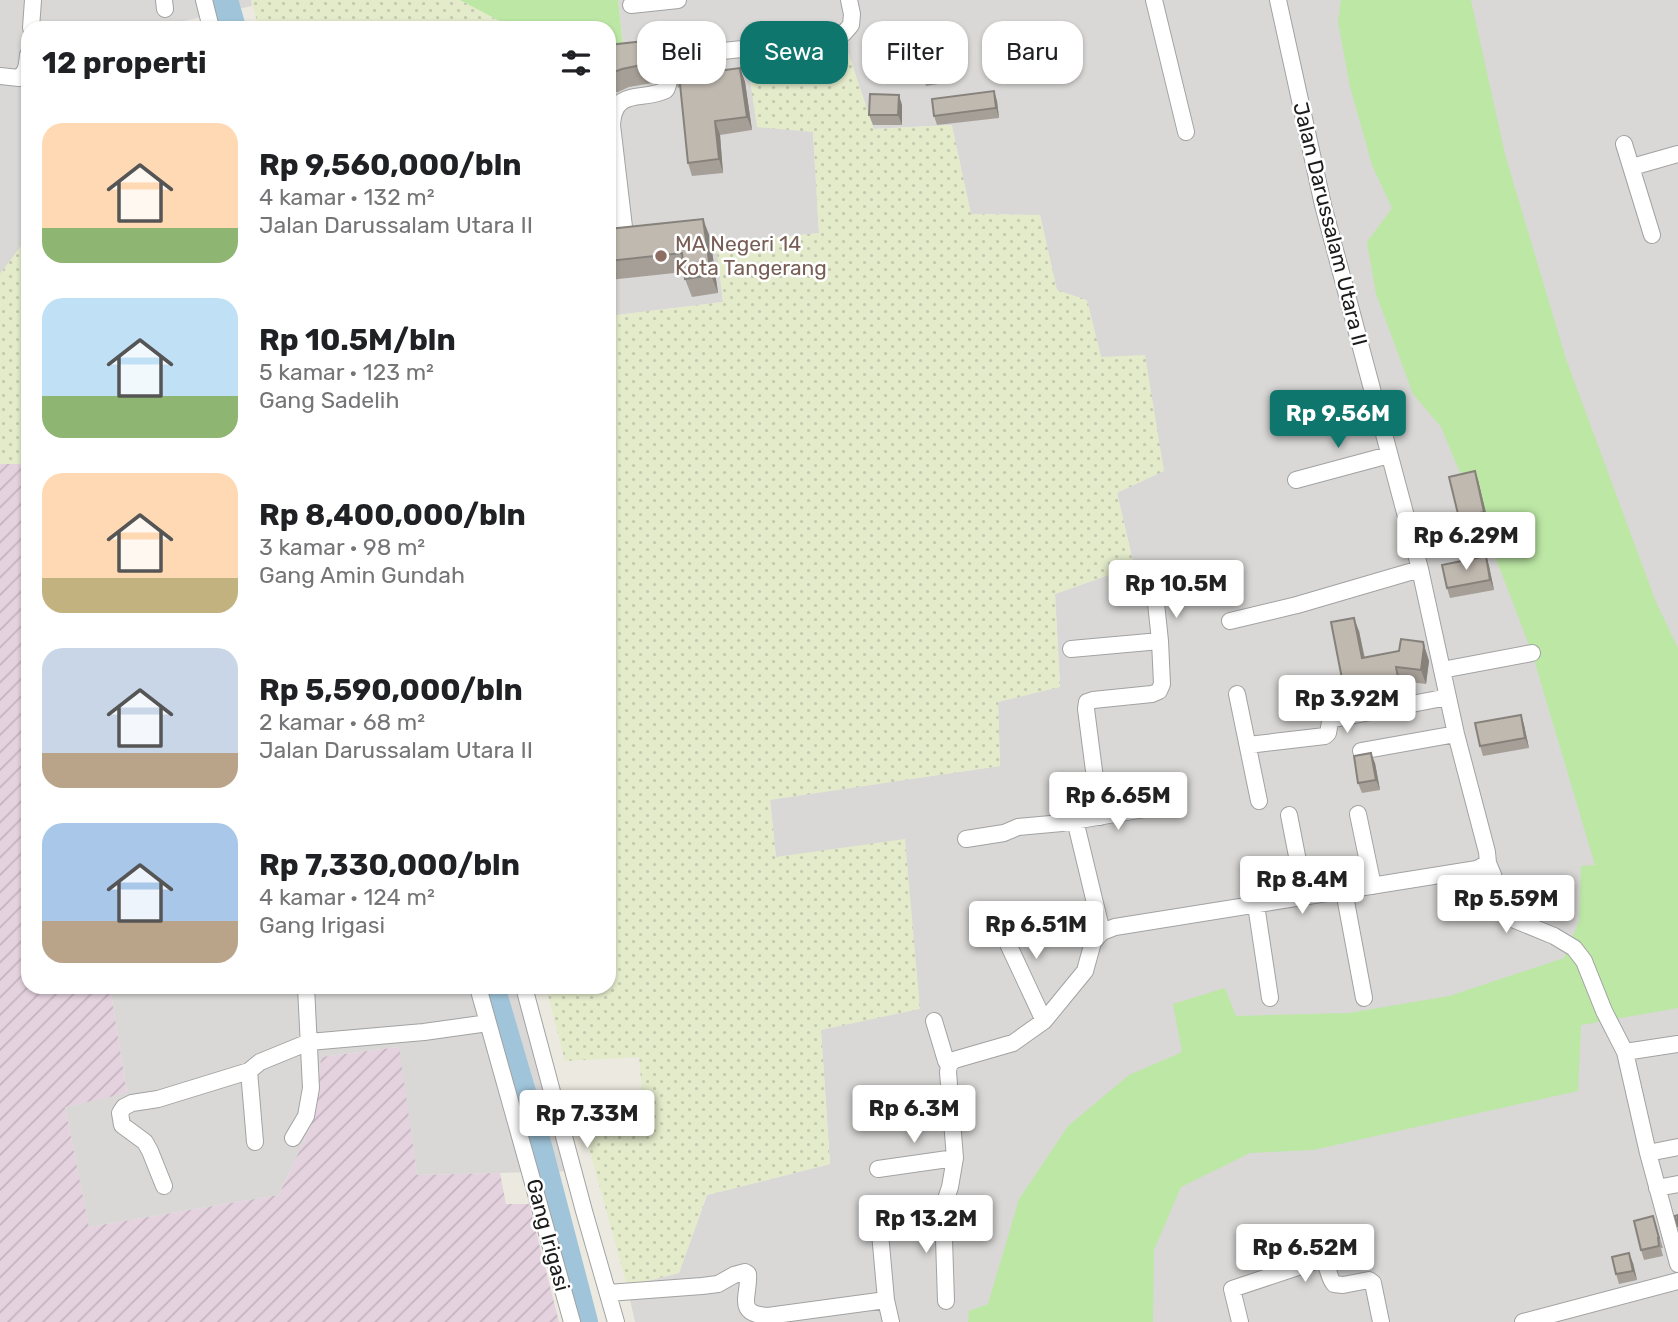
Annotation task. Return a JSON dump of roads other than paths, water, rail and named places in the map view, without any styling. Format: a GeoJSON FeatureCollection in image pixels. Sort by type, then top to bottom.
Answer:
{"type":"FeatureCollection","features":[{"type":"Feature","properties":{"kind":"street"},"geometry":{"type":"LineString","coordinates":[[32,21],[33,0]]}},
{"type":"Feature","properties":{"kind":"street"},"geometry":{"type":"LineString","coordinates":[[204,0],[210,21]]}},
{"type":"Feature","properties":{"kind":"street"},"geometry":{"type":"LineString","coordinates":[[631,5],[678,0]]}},
{"type":"Feature","properties":{"kind":"street"},"geometry":{"type":"LineString","coordinates":[[616,107],[619,102],[666,90],[672,66],[684,55],[820,41],[844,33],[851,25],[849,0]]}},
{"type":"Feature","properties":{"kind":"street"},"geometry":{"type":"LineString","coordinates":[[1154,0],[1186,132]]}},
{"type":"Feature","properties":{"kind":"street","name":"Jalan Darussalam Utara II"},"geometry":{"type":"LineString","coordinates":[[1278,0],[1323,205],[1420,569],[1456,734],[1488,863],[1503,907],[1515,920],[1554,936],[1574,948],[1584,961],[1604,1012],[1625,1052],[1648,1153],[1678,1264]]}},
{"type":"Feature","properties":{"kind":"street"},"geometry":{"type":"LineString","coordinates":[[0,76],[21,77]]}},
{"type":"Feature","properties":{"kind":"street"},"geometry":{"type":"LineString","coordinates":[[1624,144],[1652,234]]}},
{"type":"Feature","properties":{"kind":"street"},"geometry":{"type":"LineString","coordinates":[[1632,167],[1678,154]]}},
{"type":"Feature","properties":{"kind":"street"},"geometry":{"type":"LineString","coordinates":[[616,159],[624,227]]}},
{"type":"Feature","properties":{"kind":"street"},"geometry":{"type":"LineString","coordinates":[[1296,480],[1389,456]]}},
{"type":"Feature","properties":{"kind":"street"},"geometry":{"type":"LineString","coordinates":[[1230,621],[1297,605],[1420,569]]}},
{"type":"Feature","properties":{"kind":"street"},"geometry":{"type":"LineString","coordinates":[[1100,817],[1087,702],[1159,691],[1162,684],[1156,603]]}},
{"type":"Feature","properties":{"kind":"street"},"geometry":{"type":"LineString","coordinates":[[1070,649],[1160,641]]}},
{"type":"Feature","properties":{"kind":"street"},"geometry":{"type":"LineString","coordinates":[[1442,670],[1532,653]]}},
{"type":"Feature","properties":{"kind":"street"},"geometry":{"type":"LineString","coordinates":[[1237,694],[1259,801]]}},
{"type":"Feature","properties":{"kind":"street"},"geometry":{"type":"LineString","coordinates":[[1248,745],[1325,736],[1330,722],[1334,719],[1448,697]]}},
{"type":"Feature","properties":{"kind":"street"},"geometry":{"type":"LineString","coordinates":[[1361,751],[1456,734]]}},
{"type":"Feature","properties":{"kind":"street"},"geometry":{"type":"LineString","coordinates":[[966,839],[1004,833],[1018,827],[1062,823],[1156,807]]}},
{"type":"Feature","properties":{"kind":"street"},"geometry":{"type":"LineString","coordinates":[[1358,814],[1373,886]]}},
{"type":"Feature","properties":{"kind":"street"},"geometry":{"type":"LineString","coordinates":[[1289,815],[1305,897]]}},
{"type":"Feature","properties":{"kind":"street"},"geometry":{"type":"LineString","coordinates":[[1075,820],[1102,932]]}},
{"type":"Feature","properties":{"kind":"street"},"geometry":{"type":"LineString","coordinates":[[946,1301],[943,1208],[955,1157],[948,1072],[950,1065],[954,1060],[1013,1042],[1044,1021],[1085,971],[1093,942],[1102,932],[1477,869],[1488,863]]}},
{"type":"Feature","properties":{"kind":"street"},"geometry":{"type":"LineString","coordinates":[[1344,891],[1364,998]]}},
{"type":"Feature","properties":{"kind":"street"},"geometry":{"type":"LineString","coordinates":[[1256,905],[1270,998]]}},
{"type":"Feature","properties":{"kind":"street"},"geometry":{"type":"LineString","coordinates":[[995,916],[1044,1021]]}},
{"type":"Feature","properties":{"kind":"street"},"geometry":{"type":"LineString","coordinates":[[293,1138],[306,1116],[311,1088],[306,994]]}},
{"type":"Feature","properties":{"kind":"street","name":"Gang Irigasi"},"geometry":{"type":"LineString","coordinates":[[480,994],[572,1322]]}},
{"type":"Feature","properties":{"kind":"street"},"geometry":{"type":"LineString","coordinates":[[526,994],[616,1322]]}},
{"type":"Feature","properties":{"kind":"street"},"geometry":{"type":"LineString","coordinates":[[934,1021],[946,1061],[950,1065]]}},
{"type":"Feature","properties":{"kind":"street"},"geometry":{"type":"LineString","coordinates":[[164,1186],[145,1142],[122,1125],[120,1113],[124,1107],[249,1071],[260,1062],[309,1042],[488,1023]]}},
{"type":"Feature","properties":{"kind":"street"},"geometry":{"type":"LineString","coordinates":[[1625,1052],[1678,1044]]}},
{"type":"Feature","properties":{"kind":"street"},"geometry":{"type":"LineString","coordinates":[[249,1071],[255,1142]]}},
{"type":"Feature","properties":{"kind":"street"},"geometry":{"type":"LineString","coordinates":[[1648,1153],[1678,1147]]}},
{"type":"Feature","properties":{"kind":"street"},"geometry":{"type":"LineString","coordinates":[[878,1169],[955,1157]]}},
{"type":"Feature","properties":{"kind":"street"},"geometry":{"type":"LineString","coordinates":[[1657,1188],[1678,1184]]}},
{"type":"Feature","properties":{"kind":"street"},"geometry":{"type":"LineString","coordinates":[[891,1322],[886,1300],[880,1233],[883,1225],[890,1220],[936,1213],[943,1208]]}},
{"type":"Feature","properties":{"kind":"street"},"geometry":{"type":"LineString","coordinates":[[1240,1322],[1231,1289],[1322,1259],[1334,1284],[1369,1280],[1373,1283],[1381,1322]]}},
{"type":"Feature","properties":{"kind":"street"},"geometry":{"type":"LineString","coordinates":[[608,1293],[718,1284],[746,1272],[749,1279],[745,1298],[748,1309],[756,1315],[768,1316],[886,1300]]}},
{"type":"Feature","properties":{"kind":"street"},"geometry":{"type":"LineString","coordinates":[[1523,1322],[1678,1281]]}},
{"type":"Feature","properties":{"kind":"waterway"},"geometry":{"type":"LineString","coordinates":[[223,0],[229,21]]}},
{"type":"Feature","properties":{"kind":"waterway"},"geometry":{"type":"LineString","coordinates":[[492,994],[538,1150],[583,1322]]}},
{"type":"Feature","properties":{"kind":"place","name":"MA Negeri 14 Kota Tangerang"},"geometry":{"type":"Point","coordinates":[661,256]}}]}
